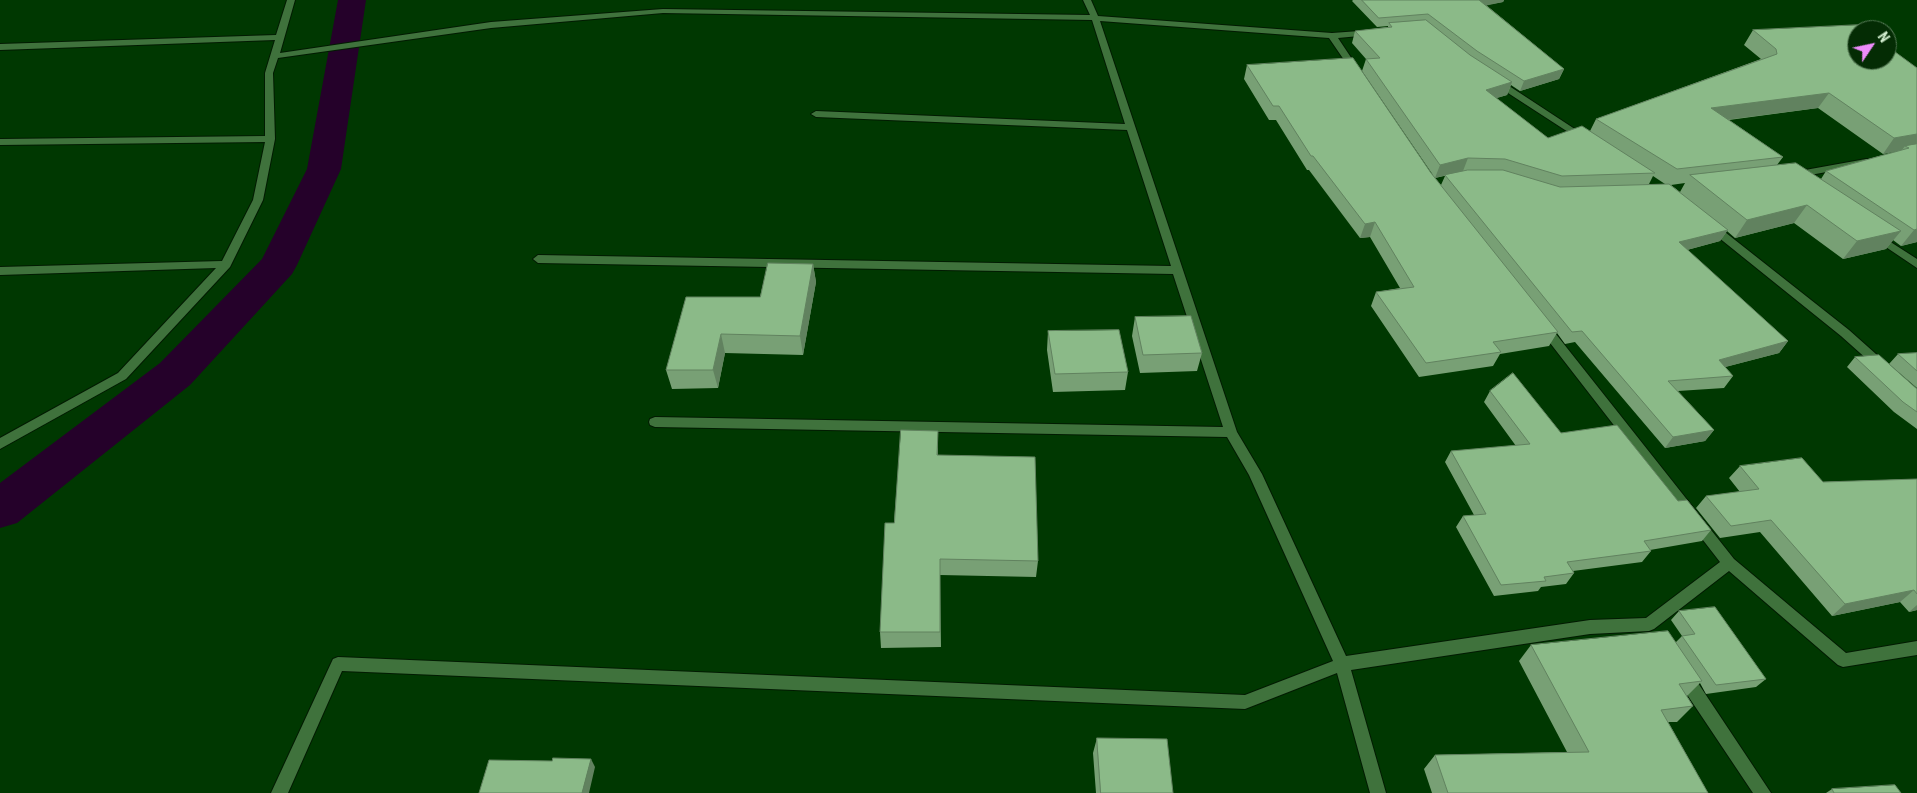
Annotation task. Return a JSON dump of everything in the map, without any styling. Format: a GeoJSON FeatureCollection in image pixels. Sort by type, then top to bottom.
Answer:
{"type":"FeatureCollection","features":[{"type":"Feature","properties":{"kind":"street"},"geometry":{"type":"LineString","coordinates":[[0,444],[122,376],[226,264],[258,200],[270,138],[269,73],[291,0]]}},
{"type":"Feature","properties":{"kind":"street"},"geometry":{"type":"LineString","coordinates":[[1087,0],[1231,432],[1255,474],[1342,664],[1378,793]]}},
{"type":"Feature","properties":{"kind":"street"},"geometry":{"type":"LineString","coordinates":[[274,56],[490,25],[663,11],[1094,18],[1332,36],[1378,32]]}},
{"type":"Feature","properties":{"kind":"street"},"geometry":{"type":"LineString","coordinates":[[1332,36],[1360,77]]}},
{"type":"Feature","properties":{"kind":"street"},"geometry":{"type":"LineString","coordinates":[[0,47],[280,37]]}},
{"type":"Feature","properties":{"kind":"street"},"geometry":{"type":"LineString","coordinates":[[1485,74],[1591,143]]}},
{"type":"Feature","properties":{"kind":"street"},"geometry":{"type":"LineString","coordinates":[[816,114],[1130,127]]}},
{"type":"Feature","properties":{"kind":"street"},"geometry":{"type":"LineString","coordinates":[[0,142],[270,138]]}},
{"type":"Feature","properties":{"kind":"street"},"geometry":{"type":"LineString","coordinates":[[1804,187],[1788,176],[1880,159]]}},
{"type":"Feature","properties":{"kind":"street"},"geometry":{"type":"LineString","coordinates":[[1704,221],[1846,333],[1888,372]]}},
{"type":"Feature","properties":{"kind":"street"},"geometry":{"type":"LineString","coordinates":[[1869,231],[1917,264]]}},
{"type":"Feature","properties":{"kind":"street"},"geometry":{"type":"LineString","coordinates":[[538,259],[1178,270]]}},
{"type":"Feature","properties":{"kind":"street"},"geometry":{"type":"LineString","coordinates":[[0,271],[226,264]]}},
{"type":"Feature","properties":{"kind":"street"},"geometry":{"type":"LineString","coordinates":[[1534,315],[1729,563],[1843,660],[1917,648]]}},
{"type":"Feature","properties":{"kind":"street"},"geometry":{"type":"LineString","coordinates":[[655,422],[1231,432]]}},
{"type":"Feature","properties":{"kind":"street"},"geometry":{"type":"LineString","coordinates":[[279,793],[338,664],[1245,702],[1342,664],[1590,627],[1649,624],[1729,563]]}},
{"type":"Feature","properties":{"kind":"street"},"geometry":{"type":"LineString","coordinates":[[1649,624],[1660,640]]}},
{"type":"Feature","properties":{"kind":"street"},"geometry":{"type":"LineString","coordinates":[[1676,664],[1763,793]]}},
{"type":"Feature","properties":{"kind":"building"},"geometry":{"type":"Polygon","coordinates":[[[1362,0],[1479,0],[1564,69],[1524,81],[1477,51],[1428,14],[1379,18],[1362,0]]]}},
{"type":"Feature","properties":{"kind":"building"},"geometry":{"type":"Polygon","coordinates":[[[1426,20],[1470,55],[1512,82],[1486,90],[1548,138],[1582,126],[1655,173],[1562,176],[1505,159],[1468,158],[1440,165],[1366,59],[1380,58],[1355,31],[1392,27],[1389,23],[1426,20]]]}},
{"type":"Feature","properties":{"kind":"building"},"geometry":{"type":"Polygon","coordinates":[[[1847,26],[1847,70],[1897,70],[1897,53],[1917,68],[1917,134],[1894,138],[1829,93],[1711,108],[1783,157],[1677,169],[1596,119],[1777,54],[1776,49],[1753,30],[1847,26]]]}},
{"type":"Feature","properties":{"kind":"building"},"geometry":{"type":"Polygon","coordinates":[[[1353,58],[1431,173],[1558,332],[1493,342],[1501,352],[1426,363],[1376,292],[1414,287],[1375,222],[1365,224],[1313,156],[1311,156],[1279,106],[1273,106],[1247,65],[1353,58]]]}},
{"type":"Feature","properties":{"kind":"building"},"geometry":{"type":"Polygon","coordinates":[[[1917,144],[1917,229],[1914,230],[1826,171],[1909,148],[1905,146],[1917,144]]]}},
{"type":"Feature","properties":{"kind":"building"},"geometry":{"type":"Polygon","coordinates":[[[1796,163],[1901,231],[1857,241],[1807,205],[1747,220],[1690,175],[1796,163]]]}},
{"type":"Feature","properties":{"kind":"building"},"geometry":{"type":"Polygon","coordinates":[[[1468,170],[1503,170],[1560,187],[1669,184],[1728,230],[1679,242],[1788,341],[1719,360],[1733,376],[1668,381],[1714,430],[1673,437],[1582,331],[1572,332],[1445,175],[1468,170]]]}},
{"type":"Feature","properties":{"kind":"building"},"geometry":{"type":"Polygon","coordinates":[[[768,263],[813,264],[800,336],[721,334],[713,370],[666,370],[686,297],[760,297],[768,263]]]}},
{"type":"Feature","properties":{"kind":"building"},"geometry":{"type":"Polygon","coordinates":[[[1191,316],[1202,353],[1143,355],[1135,317],[1191,316]]]}},
{"type":"Feature","properties":{"kind":"building"},"geometry":{"type":"Polygon","coordinates":[[[1119,330],[1128,372],[1055,374],[1048,331],[1119,330]]]}},
{"type":"Feature","properties":{"kind":"building"},"geometry":{"type":"Polygon","coordinates":[[[1917,353],[1917,371],[1898,354],[1917,353]]]}},
{"type":"Feature","properties":{"kind":"building"},"geometry":{"type":"Polygon","coordinates":[[[1879,355],[1917,389],[1917,412],[1903,402],[1855,357],[1879,355]]]}},
{"type":"Feature","properties":{"kind":"building"},"geometry":{"type":"Polygon","coordinates":[[[1513,373],[1561,433],[1617,425],[1678,501],[1687,500],[1711,530],[1644,541],[1651,551],[1567,562],[1574,573],[1544,577],[1546,581],[1501,585],[1463,516],[1486,514],[1451,451],[1530,444],[1490,391],[1513,373]]]}},
{"type":"Feature","properties":{"kind":"building"},"geometry":{"type":"Polygon","coordinates":[[[901,430],[938,431],[937,455],[1035,457],[1038,561],[940,559],[940,632],[880,632],[885,523],[894,523],[901,430]]]}},
{"type":"Feature","properties":{"kind":"building"},"geometry":{"type":"Polygon","coordinates":[[[1802,458],[1823,482],[1917,479],[1917,594],[1914,590],[1845,604],[1771,520],[1731,526],[1706,496],[1759,489],[1740,466],[1802,458]]]}},
{"type":"Feature","properties":{"kind":"building"},"geometry":{"type":"Polygon","coordinates":[[[1715,607],[1766,679],[1716,685],[1682,636],[1695,634],[1679,611],[1715,607]]]}},
{"type":"Feature","properties":{"kind":"building"},"geometry":{"type":"Polygon","coordinates":[[[1668,631],[1702,681],[1679,684],[1693,706],[1661,710],[1708,793],[1448,793],[1435,755],[1589,752],[1531,645],[1668,631]]]}},
{"type":"Feature","properties":{"kind":"building"},"geometry":{"type":"Polygon","coordinates":[[[1097,738],[1167,739],[1173,793],[1101,793],[1097,738]]]}},
{"type":"Feature","properties":{"kind":"building"},"geometry":{"type":"Polygon","coordinates":[[[553,758],[591,759],[582,793],[479,793],[489,760],[552,761],[553,758]]]}},
{"type":"Feature","properties":{"kind":"building"},"geometry":{"type":"Polygon","coordinates":[[[1895,785],[1901,793],[1834,793],[1832,789],[1895,785]]]}},
{"type":"Feature","properties":{"kind":"waterway"},"geometry":{"type":"LineString","coordinates":[[0,509],[175,374],[278,265],[324,169],[352,0]]}}]}
